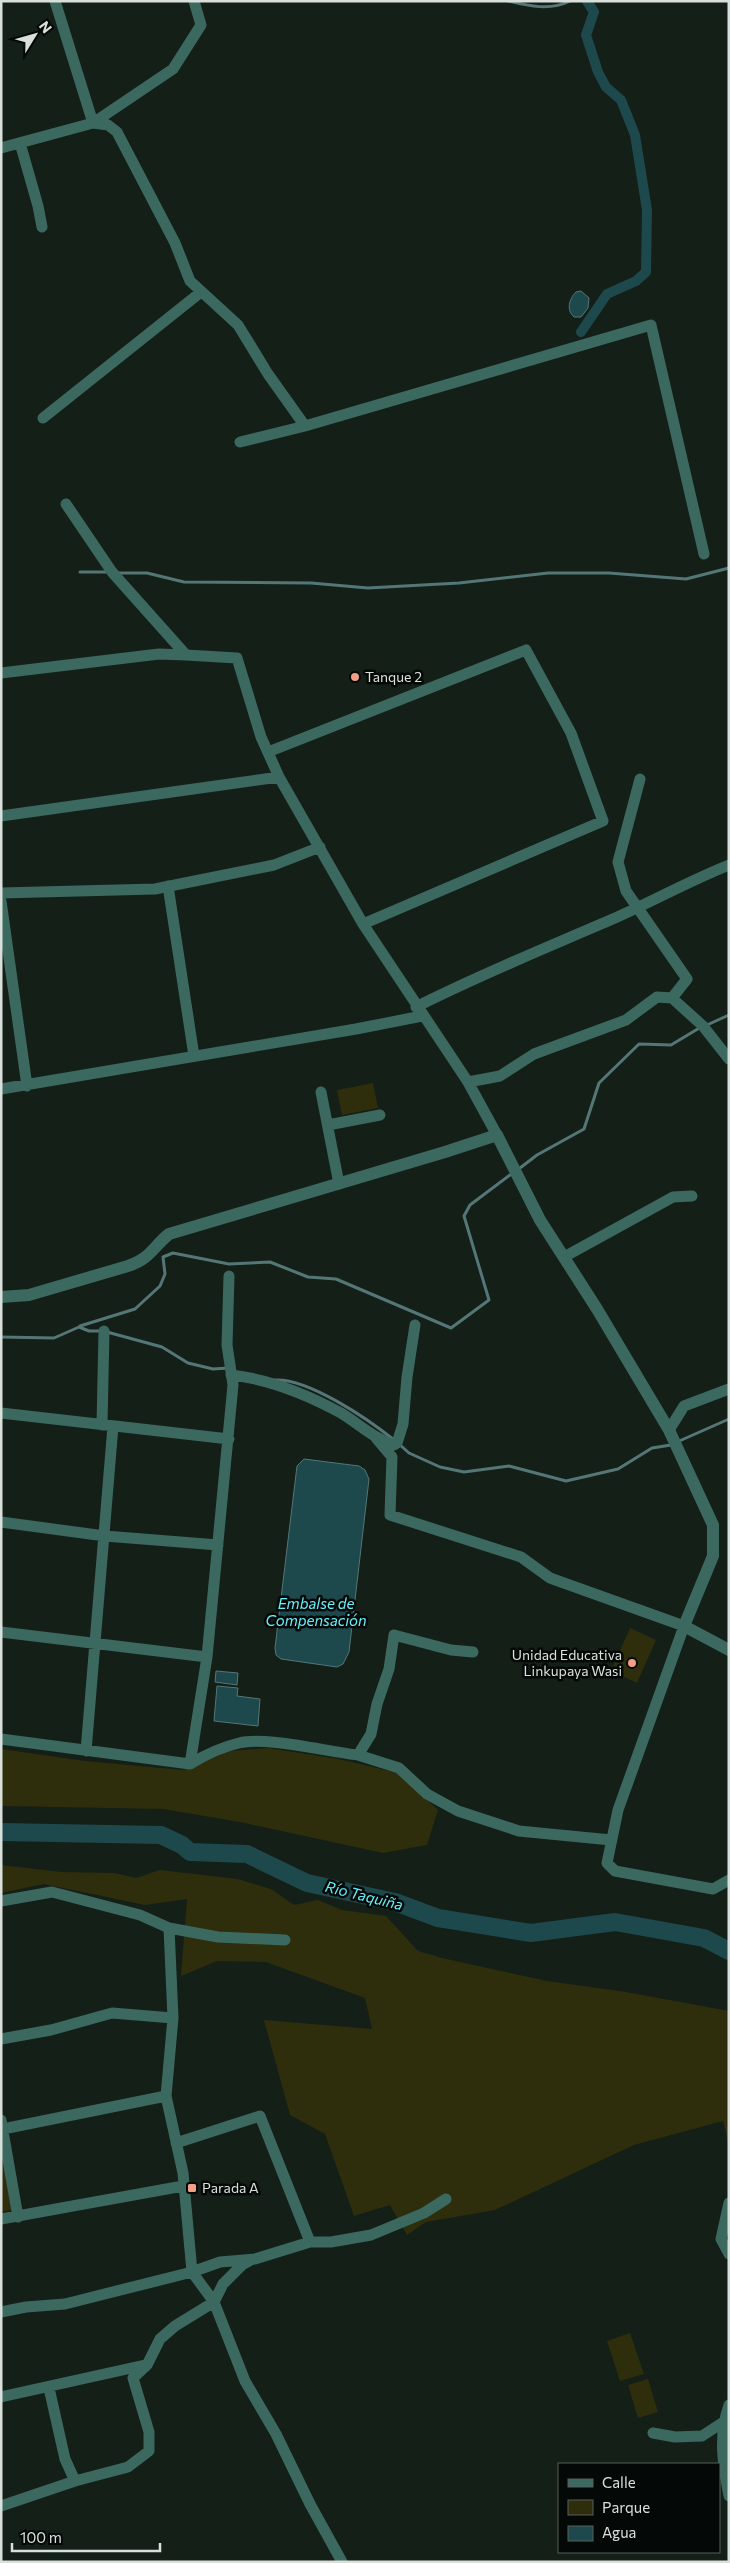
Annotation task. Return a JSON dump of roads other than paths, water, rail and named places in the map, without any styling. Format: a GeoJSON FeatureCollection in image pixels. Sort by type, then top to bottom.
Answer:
{"type":"FeatureCollection","features":[{"type":"Feature","properties":{"kind":"street"},"geometry":{"type":"LineString","coordinates":[[55,1],[92,122]]}},
{"type":"Feature","properties":{"kind":"street"},"geometry":{"type":"LineString","coordinates":[[1,148],[92,122],[173,69],[201,25],[194,1]]}},
{"type":"Feature","properties":{"kind":"street"},"geometry":{"type":"LineString","coordinates":[[92,122],[108,125],[117,132],[174,243],[190,281],[238,325],[268,374],[305,426]]}},
{"type":"Feature","properties":{"kind":"street"},"geometry":{"type":"LineString","coordinates":[[20,143],[42,227]]}},
{"type":"Feature","properties":{"kind":"street"},"geometry":{"type":"LineString","coordinates":[[43,418],[202,292]]}},
{"type":"Feature","properties":{"kind":"street"},"geometry":{"type":"LineString","coordinates":[[240,442],[305,426],[651,325],[704,554]]}},
{"type":"Feature","properties":{"kind":"street"},"geometry":{"type":"LineString","coordinates":[[66,504],[112,572],[186,655]]}},
{"type":"Feature","properties":{"kind":"street"},"geometry":{"type":"LineString","coordinates":[[268,752],[526,650],[567,725],[603,821],[363,924]]}},
{"type":"Feature","properties":{"kind":"street"},"geometry":{"type":"LineString","coordinates":[[1,673],[159,654],[237,658],[261,736],[279,777],[363,924],[419,1011],[468,1082],[540,1220],[668,1430],[713,1525],[713,1556],[684,1626],[627,1784],[611,1840],[608,1863],[615,1871],[713,1889],[729,1880]]}},
{"type":"Feature","properties":{"kind":"street"},"geometry":{"type":"LineString","coordinates":[[1,816],[279,777]]}},
{"type":"Feature","properties":{"kind":"street"},"geometry":{"type":"LineString","coordinates":[[640,778],[618,862],[626,892],[687,979],[672,998]]}},
{"type":"Feature","properties":{"kind":"street"},"geometry":{"type":"LineString","coordinates":[[1,893],[156,889],[274,865],[320,847]]}},
{"type":"Feature","properties":{"kind":"street"},"geometry":{"type":"LineString","coordinates":[[1,1089],[28,1086],[356,1029],[419,1011],[460,984],[637,908],[685,882],[729,865]]}},
{"type":"Feature","properties":{"kind":"street"},"geometry":{"type":"LineString","coordinates":[[168,886],[194,1056]]}},
{"type":"Feature","properties":{"kind":"street"},"geometry":{"type":"LineString","coordinates":[[1,901],[28,1086]]}},
{"type":"Feature","properties":{"kind":"street"},"geometry":{"type":"LineString","coordinates":[[468,1082],[500,1076],[534,1054],[626,1020],[657,997],[672,998],[704,1026],[729,1059]]}},
{"type":"Feature","properties":{"kind":"street"},"geometry":{"type":"LineString","coordinates":[[322,1092],[339,1184]]}},
{"type":"Feature","properties":{"kind":"street"},"geometry":{"type":"LineString","coordinates":[[328,1126],[380,1115]]}},
{"type":"Feature","properties":{"kind":"street"},"geometry":{"type":"LineString","coordinates":[[1,1297],[29,1296],[128,1266],[151,1255],[160,1241],[169,1234],[497,1135]]}},
{"type":"Feature","properties":{"kind":"street"},"geometry":{"type":"LineString","coordinates":[[564,1257],[673,1198],[692,1196]]}},
{"type":"Feature","properties":{"kind":"street"},"geometry":{"type":"LineString","coordinates":[[190,1764],[207,1657],[229,1439],[233,1385],[227,1345],[229,1276]]}},
{"type":"Feature","properties":{"kind":"street"},"geometry":{"type":"LineString","coordinates":[[231,1375],[249,1377],[304,1395],[342,1414],[376,1438],[394,1446],[400,1437],[415,1324]]}},
{"type":"Feature","properties":{"kind":"street"},"geometry":{"type":"LineString","coordinates":[[86,1751],[105,1536],[108,1426],[104,1331]]}},
{"type":"Feature","properties":{"kind":"street"},"geometry":{"type":"LineString","coordinates":[[668,1430],[684,1406],[729,1389]]}},
{"type":"Feature","properties":{"kind":"street"},"geometry":{"type":"LineString","coordinates":[[1,1413],[229,1439]]}},
{"type":"Feature","properties":{"kind":"street"},"geometry":{"type":"LineString","coordinates":[[376,1438],[392,1457],[390,1516],[520,1557],[550,1578],[684,1626],[729,1650]]}},
{"type":"Feature","properties":{"kind":"street"},"geometry":{"type":"LineString","coordinates":[[1,1522],[105,1536],[218,1544]]}},
{"type":"Feature","properties":{"kind":"street"},"geometry":{"type":"LineString","coordinates":[[1,1632],[96,1642],[207,1657]]}},
{"type":"Feature","properties":{"kind":"street"},"geometry":{"type":"LineString","coordinates":[[358,1755],[371,1734],[377,1704],[389,1669],[394,1635],[451,1650],[474,1652]]}},
{"type":"Feature","properties":{"kind":"street"},"geometry":{"type":"LineString","coordinates":[[1,1739],[190,1764],[240,1742],[259,1741],[358,1755],[400,1768],[427,1794],[458,1811],[519,1831],[611,1840]]}},
{"type":"Feature","properties":{"kind":"street"},"geometry":{"type":"LineString","coordinates":[[1,1901],[52,1892],[140,1915],[169,1928],[218,1937],[285,1940]]}},
{"type":"Feature","properties":{"kind":"street"},"geometry":{"type":"LineString","coordinates":[[169,1928],[173,2018],[166,2096],[183,2173],[192,2272],[214,2302],[245,2381],[276,2434],[310,2504],[342,2562]]}},
{"type":"Feature","properties":{"kind":"street"},"geometry":{"type":"LineString","coordinates":[[1,2039],[51,2030],[112,2013],[173,2018]]}},
{"type":"Feature","properties":{"kind":"street"},"geometry":{"type":"LineString","coordinates":[[18,2217],[2,2124],[166,2096]]}},
{"type":"Feature","properties":{"kind":"street"},"geometry":{"type":"LineString","coordinates":[[176,2143],[260,2116],[310,2242]]}},
{"type":"Feature","properties":{"kind":"street"},"geometry":{"type":"LineString","coordinates":[[1,2220],[183,2186]]}},
{"type":"Feature","properties":{"kind":"street"},"geometry":{"type":"LineString","coordinates":[[1,2506],[75,2481],[128,2467],[149,2451],[150,2432],[133,2378],[147,2365],[160,2339],[175,2326],[214,2302],[223,2284],[242,2265],[255,2259],[310,2242],[332,2242],[370,2235],[424,2212],[446,2199]]}},
{"type":"Feature","properties":{"kind":"street"},"geometry":{"type":"LineString","coordinates":[[729,2203],[721,2239],[729,2254]]}},
{"type":"Feature","properties":{"kind":"street"},"geometry":{"type":"LineString","coordinates":[[1,2312],[26,2307],[66,2304],[192,2272],[220,2262],[255,2259]]}},
{"type":"Feature","properties":{"kind":"street"},"geometry":{"type":"LineString","coordinates":[[1,2397],[147,2365]]}},
{"type":"Feature","properties":{"kind":"street"},"geometry":{"type":"LineString","coordinates":[[49,2388],[65,2459],[75,2481]]}},
{"type":"Feature","properties":{"kind":"street"},"geometry":{"type":"LineString","coordinates":[[729,2405],[722,2460],[729,2496]]}},
{"type":"Feature","properties":{"kind":"street"},"geometry":{"type":"LineString","coordinates":[[653,2433],[675,2436],[702,2436],[726,2420]]}},
{"type":"Feature","properties":{"kind":"water"},"geometry":{"type":"Polygon","coordinates":[[[581,291],[589,298],[588,308],[581,317],[574,317],[569,308],[570,301],[576,292],[581,291]]]}},
{"type":"Feature","properties":{"kind":"water","name":"Embalse de Compensación"},"geometry":{"type":"Polygon","coordinates":[[[304,1459],[359,1466],[365,1470],[369,1479],[349,1652],[343,1664],[337,1667],[281,1659],[276,1655],[275,1648],[297,1466],[304,1459]]]}},
{"type":"Feature","properties":{"kind":"water"},"geometry":{"type":"Polygon","coordinates":[[[216,1671],[238,1673],[237,1685],[215,1682],[216,1671]]]}},
{"type":"Feature","properties":{"kind":"water"},"geometry":{"type":"Polygon","coordinates":[[[217,1686],[238,1688],[237,1696],[260,1699],[258,1726],[214,1721],[217,1686]]]}},
{"type":"Feature","properties":{"kind":"waterway"},"geometry":{"type":"LineString","coordinates":[[508,1],[547,7],[570,1]]}},
{"type":"Feature","properties":{"kind":"waterway"},"geometry":{"type":"LineString","coordinates":[[581,332],[607,294],[636,281],[646,272],[647,210],[635,135],[621,100],[606,87],[598,72],[586,35],[594,12],[587,1]]}},
{"type":"Feature","properties":{"kind":"waterway"},"geometry":{"type":"LineString","coordinates":[[118,573],[147,573],[184,582],[311,583],[368,588],[459,583],[548,573],[609,573],[686,579],[729,568]]}},
{"type":"Feature","properties":{"kind":"waterway"},"geometry":{"type":"LineString","coordinates":[[80,572],[109,572]]}},
{"type":"Feature","properties":{"kind":"waterway"},"geometry":{"type":"LineString","coordinates":[[707,1025],[729,1015]]}},
{"type":"Feature","properties":{"kind":"waterway"},"geometry":{"type":"LineString","coordinates":[[520,1168],[537,1155],[584,1129],[599,1083],[639,1044],[671,1045],[701,1027]]}},
{"type":"Feature","properties":{"kind":"waterway"},"geometry":{"type":"LineString","coordinates":[[80,1326],[135,1309],[160,1286],[165,1274],[163,1257],[173,1253],[229,1264],[270,1262],[308,1277],[336,1279],[451,1328],[489,1300],[464,1216],[470,1205],[510,1175]]}},
{"type":"Feature","properties":{"kind":"waterway"},"geometry":{"type":"LineString","coordinates":[[1,1337],[54,1338],[79,1327],[89,1331],[100,1331]]}},
{"type":"Feature","properties":{"kind":"waterway"},"geometry":{"type":"LineString","coordinates":[[107,1332],[162,1347],[188,1363],[213,1369],[228,1368]]}},
{"type":"Feature","properties":{"kind":"waterway"},"geometry":{"type":"LineString","coordinates":[[275,1380],[289,1381],[304,1386],[337,1401],[369,1421],[394,1440]]}},
{"type":"Feature","properties":{"kind":"waterway"},"geometry":{"type":"LineString","coordinates":[[677,1442],[729,1419]]}},
{"type":"Feature","properties":{"kind":"waterway"},"geometry":{"type":"LineString","coordinates":[[399,1444],[409,1453],[440,1467],[464,1472],[509,1466],[566,1481],[618,1469],[652,1448],[671,1445]]}},
{"type":"Feature","properties":{"kind":"waterway","name":"Río Taquiña"},"geometry":{"type":"LineString","coordinates":[[1,1832],[161,1835],[182,1845],[190,1852],[247,1854],[307,1883],[395,1902],[438,1918],[531,1933],[615,1922],[704,1938],[729,1951]]}},
{"type":"Feature","properties":{"kind":"place","name":"Tanque 2"},"geometry":{"type":"Point","coordinates":[355,677]}},
{"type":"Feature","properties":{"kind":"place","name":"Unidad Educativa Linkupaya Wasi"},"geometry":{"type":"Point","coordinates":[632,1663]}},
{"type":"Feature","properties":{"kind":"place","name":"Parada A"},"geometry":{"type":"Point","coordinates":[192,2188]}}]}
